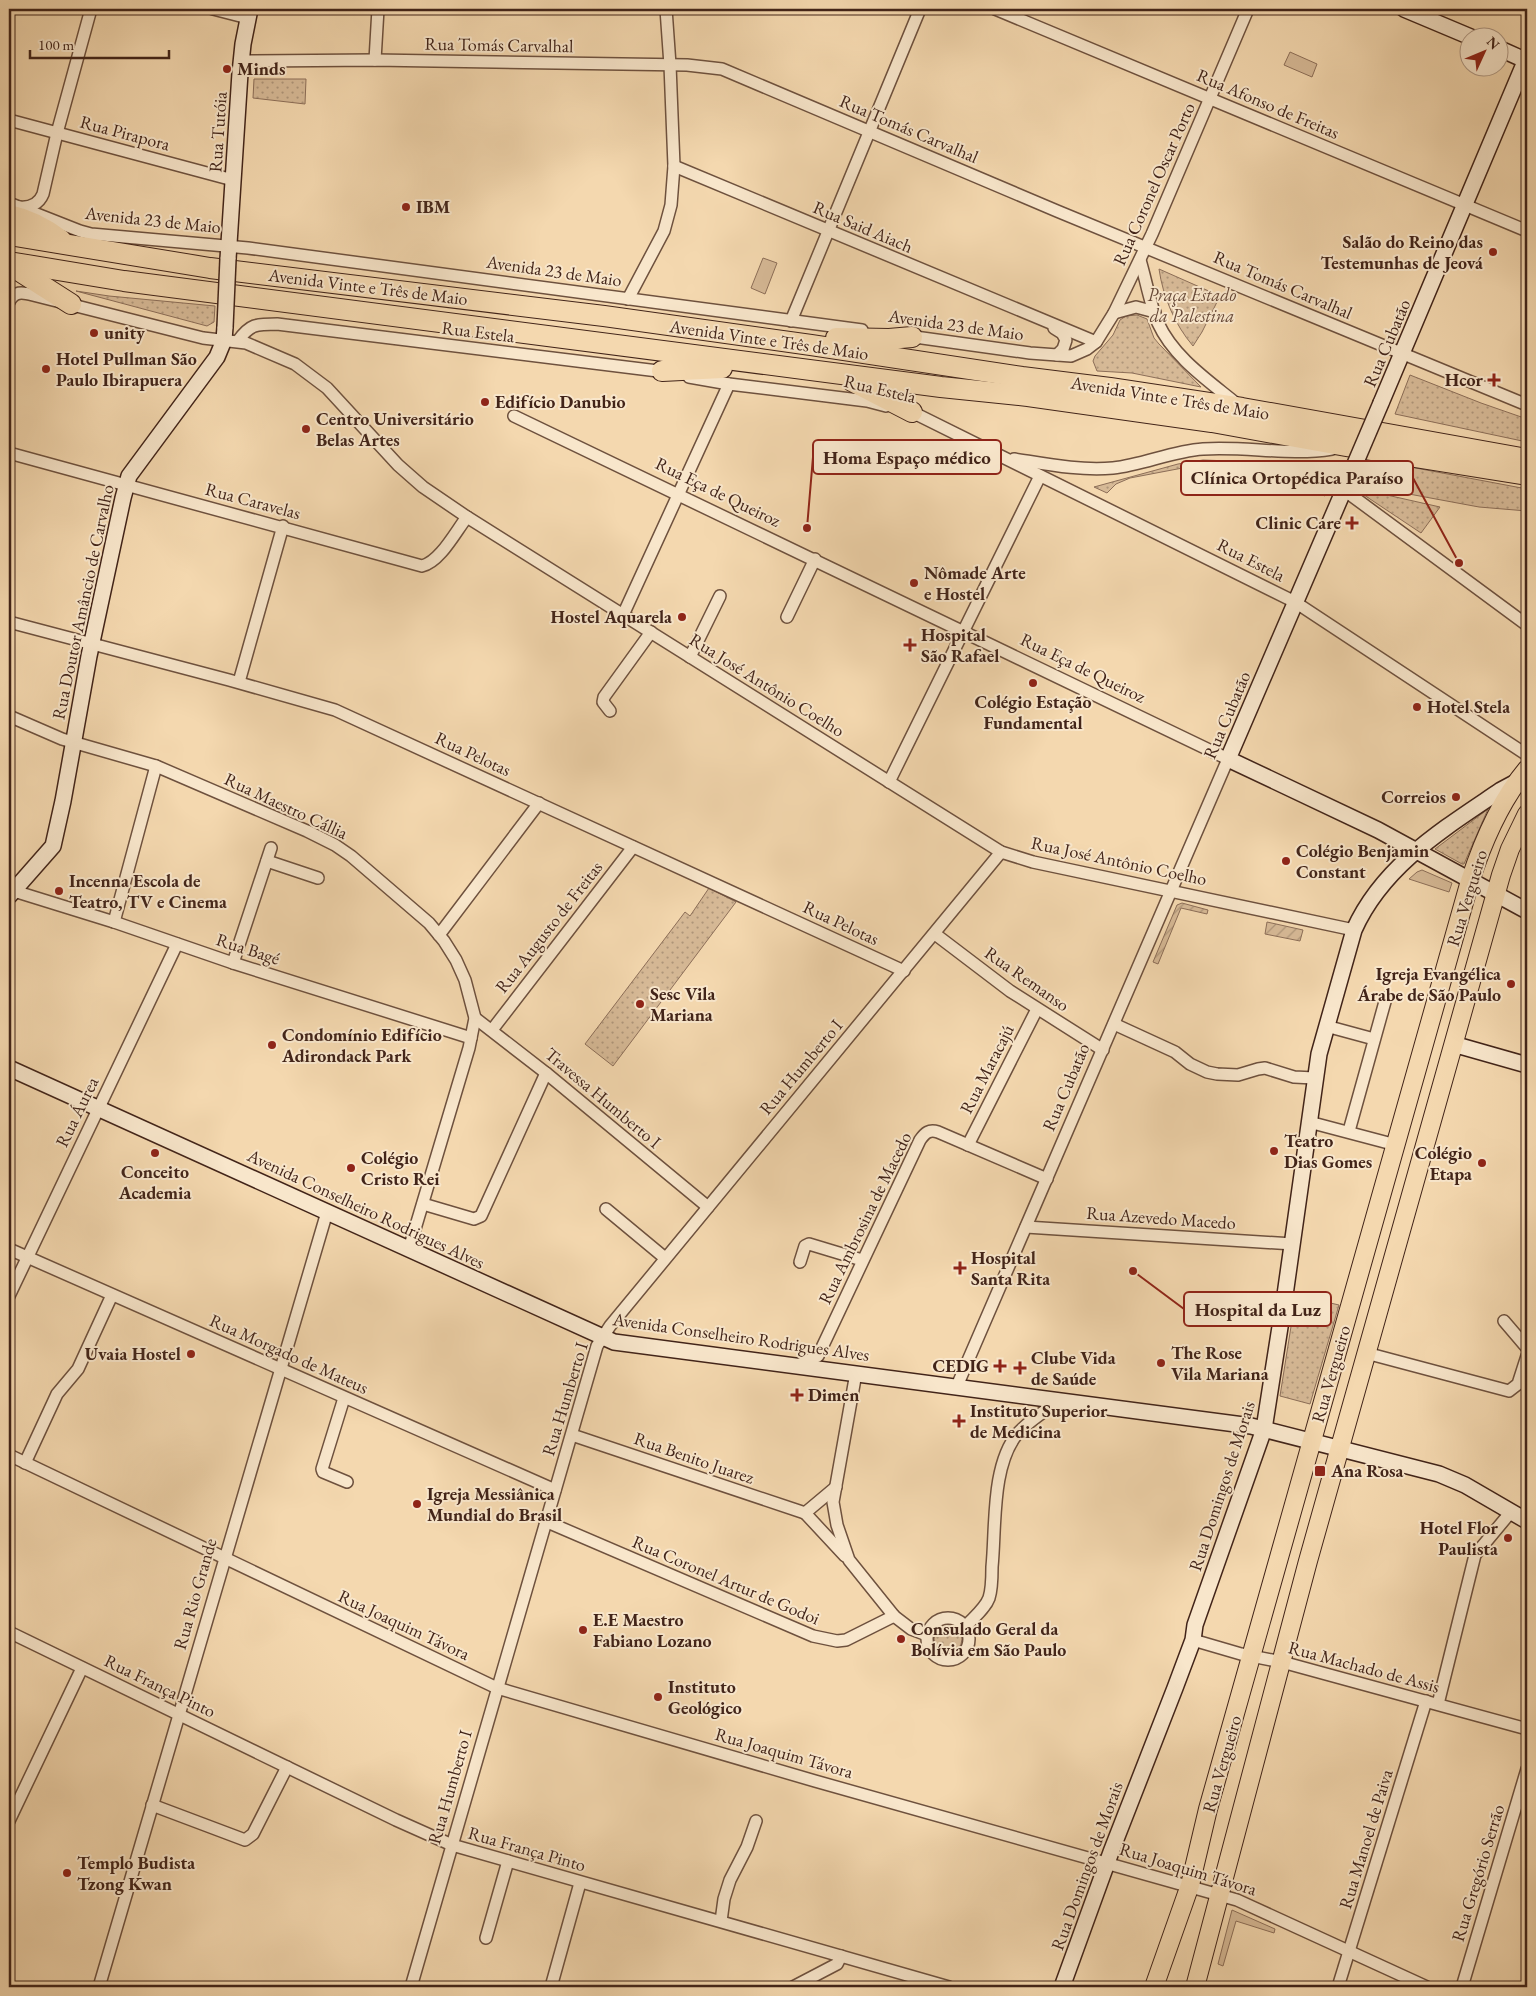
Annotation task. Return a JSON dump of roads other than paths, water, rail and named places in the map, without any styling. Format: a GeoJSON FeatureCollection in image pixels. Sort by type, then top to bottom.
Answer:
{"type":"FeatureCollection","features":[{"type":"Feature","properties":{"kind":"highway"},"geometry":{"type":"LineString","coordinates":[[12,208],[48,230],[66,244]]}},
{"type":"Feature","properties":{"kind":"highway","name":"Avenida Vinte e Três de Maio"},"geometry":{"type":"LineString","coordinates":[[9,235],[210,268],[604,316],[1242,408],[1527,459]]}},
{"type":"Feature","properties":{"kind":"highway"},"geometry":{"type":"LineString","coordinates":[[9,263],[71,304]]}},
{"type":"Feature","properties":{"kind":"highway","name":"Avenida Vinte e Três de Maio"},"geometry":{"type":"LineString","coordinates":[[9,263],[124,281],[748,363],[1028,396],[1212,422],[1527,475]]}},
{"type":"Feature","properties":{"kind":"highway"},"geometry":{"type":"LineString","coordinates":[[812,345],[831,338],[889,339],[912,337]]}},
{"type":"Feature","properties":{"kind":"highway"},"geometry":{"type":"LineString","coordinates":[[662,371],[714,368],[748,363]]}},
{"type":"Feature","properties":{"kind":"highway"},"geometry":{"type":"LineString","coordinates":[[837,373],[912,412]]}},
{"type":"Feature","properties":{"kind":"main road","name":"Rua Vergueiro"},"geometry":{"type":"LineString","coordinates":[[1154,1987],[1190,1885],[1208,1808],[1470,881],[1483,843],[1516,782],[1527,769]]}},
{"type":"Feature","properties":{"kind":"main road","name":"Rua Vergueiro"},"geometry":{"type":"LineString","coordinates":[[1195,1987],[1339,1448],[1495,894],[1510,849],[1527,814]]}},
{"type":"Feature","properties":{"kind":"street"},"geometry":{"type":"LineString","coordinates":[[12,208],[31,206],[42,197],[57,133],[91,9]]}},
{"type":"Feature","properties":{"kind":"street"},"geometry":{"type":"LineString","coordinates":[[213,9],[249,14]]}},
{"type":"Feature","properties":{"kind":"street"},"geometry":{"type":"LineString","coordinates":[[376,60],[378,9]]}},
{"type":"Feature","properties":{"kind":"street"},"geometry":{"type":"LineString","coordinates":[[628,299],[664,231],[671,205],[674,166],[666,9]]}},
{"type":"Feature","properties":{"kind":"street"},"geometry":{"type":"LineString","coordinates":[[791,320],[920,9]]}},
{"type":"Feature","properties":{"kind":"street","name":"Rua Afonso de Freitas"},"geometry":{"type":"LineString","coordinates":[[995,9],[1527,231]]}},
{"type":"Feature","properties":{"kind":"street","name":"Rua Coronel Oscar Porto"},"geometry":{"type":"LineString","coordinates":[[1096,342],[1114,313],[1147,246],[1248,9]]}},
{"type":"Feature","properties":{"kind":"street"},"geometry":{"type":"LineString","coordinates":[[1404,9],[1458,32]]}},
{"type":"Feature","properties":{"kind":"street","name":"Rua Tutóia"},"geometry":{"type":"LineString","coordinates":[[229,336],[229,253],[233,180],[242,61],[249,14]]}},
{"type":"Feature","properties":{"kind":"street"},"geometry":{"type":"LineString","coordinates":[[1508,52],[1527,59]]}},
{"type":"Feature","properties":{"kind":"street","name":"Rua Cubatão"},"geometry":{"type":"LineString","coordinates":[[957,1386],[1382,403],[1527,59]]}},
{"type":"Feature","properties":{"kind":"street","name":"Rua Tomás Carvalhal"},"geometry":{"type":"LineString","coordinates":[[242,61],[376,60],[670,65],[722,69],[1527,405]]}},
{"type":"Feature","properties":{"kind":"street","name":"Rua Pirapora"},"geometry":{"type":"LineString","coordinates":[[9,120],[233,180]]}},
{"type":"Feature","properties":{"kind":"street","name":"Rua Said Aiach"},"geometry":{"type":"LineString","coordinates":[[674,166],[1096,342]]}},
{"type":"Feature","properties":{"kind":"street","name":"Avenida 23 de Maio"},"geometry":{"type":"LineString","coordinates":[[12,208],[80,232],[91,234],[229,253],[628,299],[1057,356],[1078,354],[1096,342]]}},
{"type":"Feature","properties":{"kind":"street"},"geometry":{"type":"LineString","coordinates":[[1140,260],[1161,329],[1171,345],[1205,378],[1242,408]]}},
{"type":"Feature","properties":{"kind":"street","name":"Rua José Antônio Coelho"},"geometry":{"type":"LineString","coordinates":[[9,302],[11,297],[21,292],[203,338],[229,336],[295,364],[327,388],[398,465],[423,486],[467,517],[1001,852],[1033,862],[1354,930]]}},
{"type":"Feature","properties":{"kind":"street"},"geometry":{"type":"LineString","coordinates":[[1114,313],[1136,307],[1155,312]]}},
{"type":"Feature","properties":{"kind":"street","name":"Rua Said Aiach"},"geometry":{"type":"LineString","coordinates":[[1040,318],[1065,337],[1064,346],[1057,356]]}},
{"type":"Feature","properties":{"kind":"street","name":"Rua Estela"},"geometry":{"type":"LineString","coordinates":[[229,336],[256,325],[276,324],[662,371],[729,384],[867,401],[912,412],[1295,602],[1527,755]]}},
{"type":"Feature","properties":{"kind":"street","name":"Rua Doutor Amâncio de Carvalho"},"geometry":{"type":"LineString","coordinates":[[12,893],[53,846],[92,644],[126,484],[139,462],[217,356],[229,336]]}},
{"type":"Feature","properties":{"kind":"street"},"geometry":{"type":"LineString","coordinates":[[623,615],[729,384]]}},
{"type":"Feature","properties":{"kind":"street","name":"Rua Eça de Queiroz"},"geometry":{"type":"LineString","coordinates":[[514,416],[815,559],[1416,850],[1527,911]]}},
{"type":"Feature","properties":{"kind":"street"},"geometry":{"type":"LineString","coordinates":[[1005,458],[1091,470],[1115,468],[1186,451],[1234,449],[1300,452],[1346,446]]}},
{"type":"Feature","properties":{"kind":"street","name":"Rua Caravelas"},"geometry":{"type":"LineString","coordinates":[[9,453],[283,526],[422,566],[429,564],[436,558],[467,517]]}},
{"type":"Feature","properties":{"kind":"street"},"geometry":{"type":"LineString","coordinates":[[889,782],[1040,476]]}},
{"type":"Feature","properties":{"kind":"street"},"geometry":{"type":"LineString","coordinates":[[1347,484],[1527,625]]}},
{"type":"Feature","properties":{"kind":"street"},"geometry":{"type":"LineString","coordinates":[[239,682],[283,526]]}},
{"type":"Feature","properties":{"kind":"street"},"geometry":{"type":"LineString","coordinates":[[787,617],[815,559]]}},
{"type":"Feature","properties":{"kind":"street"},"geometry":{"type":"LineString","coordinates":[[690,657],[720,596]]}},
{"type":"Feature","properties":{"kind":"street","name":"Rua Pelotas"},"geometry":{"type":"LineString","coordinates":[[9,622],[239,682],[351,716],[904,971]]}},
{"type":"Feature","properties":{"kind":"street"},"geometry":{"type":"LineString","coordinates":[[610,711],[603,702],[604,696],[650,632]]}},
{"type":"Feature","properties":{"kind":"street","name":"Rua Maestro Cállia"},"geometry":{"type":"LineString","coordinates":[[9,716],[62,739],[156,766],[335,845],[351,856],[429,923],[440,935],[456,960],[465,980],[475,1018],[471,1038],[409,1249]]}},
{"type":"Feature","properties":{"kind":"street"},"geometry":{"type":"LineString","coordinates":[[114,922],[156,766]]}},
{"type":"Feature","properties":{"kind":"street","name":"Rua Domingos de Morais"},"geometry":{"type":"LineString","coordinates":[[1062,1987],[1192,1640],[1195,1626],[1264,1429],[1293,1244],[1314,1078],[1326,1026],[1354,930],[1364,911],[1386,882],[1416,850],[1501,790],[1516,782]]}},
{"type":"Feature","properties":{"kind":"street"},"geometry":{"type":"LineString","coordinates":[[440,935],[539,803]]}},
{"type":"Feature","properties":{"kind":"street","name":"Rua Augusto de Freitas"},"geometry":{"type":"LineString","coordinates":[[492,1030],[633,847]]}},
{"type":"Feature","properties":{"kind":"street"},"geometry":{"type":"LineString","coordinates":[[233,963],[271,848]]}},
{"type":"Feature","properties":{"kind":"street","name":"Rua Humberto I"},"geometry":{"type":"LineString","coordinates":[[412,1987],[596,1349],[602,1337],[665,1258],[1001,852]]}},
{"type":"Feature","properties":{"kind":"street"},"geometry":{"type":"LineString","coordinates":[[267,861],[318,878]]}},
{"type":"Feature","properties":{"kind":"street","name":"Rua Bagé"},"geometry":{"type":"LineString","coordinates":[[12,893],[114,922],[233,963],[471,1038]]}},
{"type":"Feature","properties":{"kind":"street","name":"Rua Remanso"},"geometry":{"type":"LineString","coordinates":[[935,934],[1010,991],[1103,1050]]}},
{"type":"Feature","properties":{"kind":"street","name":"Rua Áurea"},"geometry":{"type":"LineString","coordinates":[[9,1296],[177,944]]}},
{"type":"Feature","properties":{"kind":"street"},"geometry":{"type":"LineString","coordinates":[[1349,1132],[1386,998]]}},
{"type":"Feature","properties":{"kind":"street","name":"Rua Maracajú"},"geometry":{"type":"LineString","coordinates":[[968,1145],[1037,1009]]}},
{"type":"Feature","properties":{"kind":"street","name":"Travessa Humberto I"},"geometry":{"type":"LineString","coordinates":[[475,1018],[546,1073],[708,1207]]}},
{"type":"Feature","properties":{"kind":"street"},"geometry":{"type":"LineString","coordinates":[[1114,1024],[1175,1052],[1190,1064],[1207,1072],[1238,1075],[1258,1068],[1265,1068],[1294,1077],[1314,1078]]}},
{"type":"Feature","properties":{"kind":"street"},"geometry":{"type":"LineString","coordinates":[[1326,1026],[1374,1039]]}},
{"type":"Feature","properties":{"kind":"street"},"geometry":{"type":"LineString","coordinates":[[1453,1044],[1527,1066]]}},
{"type":"Feature","properties":{"kind":"street","name":"Avenida Conselheiro Rodrigues Alves"},"geometry":{"type":"LineString","coordinates":[[9,1068],[614,1342],[957,1386],[1264,1429],[1439,1474],[1465,1485],[1522,1517]]}},
{"type":"Feature","properties":{"kind":"street"},"geometry":{"type":"LineString","coordinates":[[423,1204],[474,1218],[481,1216],[546,1073]]}},
{"type":"Feature","properties":{"kind":"street"},"geometry":{"type":"LineString","coordinates":[[1309,1122],[1396,1145]]}},
{"type":"Feature","properties":{"kind":"street","name":"Rua Ambrosina de Macedo"},"geometry":{"type":"LineString","coordinates":[[818,1356],[862,1260],[924,1135],[930,1130],[934,1130],[1047,1178]]}},
{"type":"Feature","properties":{"kind":"street"},"geometry":{"type":"LineString","coordinates":[[606,1209],[665,1258]]}},
{"type":"Feature","properties":{"kind":"street","name":"Rua Rio Grande"},"geometry":{"type":"LineString","coordinates":[[99,1987],[327,1212]]}},
{"type":"Feature","properties":{"kind":"street","name":"Rua Azevedo Macedo"},"geometry":{"type":"LineString","coordinates":[[1026,1227],[1293,1244]]}},
{"type":"Feature","properties":{"kind":"street"},"geometry":{"type":"LineString","coordinates":[[800,1262],[805,1246],[809,1244],[862,1260]]}},
{"type":"Feature","properties":{"kind":"street","name":"Rua Morgado de Mateus"},"geometry":{"type":"LineString","coordinates":[[9,1249],[555,1490]]}},
{"type":"Feature","properties":{"kind":"street"},"geometry":{"type":"LineString","coordinates":[[25,1463],[57,1394],[78,1369],[112,1295]]}},
{"type":"Feature","properties":{"kind":"street"},"geometry":{"type":"LineString","coordinates":[[1504,1321],[1527,1348]]}},
{"type":"Feature","properties":{"kind":"street"},"geometry":{"type":"LineString","coordinates":[[1366,1353],[1509,1391],[1518,1384],[1527,1356]]}},
{"type":"Feature","properties":{"kind":"street"},"geometry":{"type":"LineString","coordinates":[[798,1365],[818,1356],[833,1370]]}},
{"type":"Feature","properties":{"kind":"street"},"geometry":{"type":"LineString","coordinates":[[849,1560],[834,1512],[833,1502],[856,1373]]}},
{"type":"Feature","properties":{"kind":"street"},"geometry":{"type":"LineString","coordinates":[[344,1398],[322,1469],[323,1472],[347,1482]]}},
{"type":"Feature","properties":{"kind":"street"},"geometry":{"type":"LineString","coordinates":[[965,1627],[990,1596],[998,1487],[1008,1450],[1018,1434],[1032,1420],[1061,1400]]}},
{"type":"Feature","properties":{"kind":"street","name":"Rua Benito Juarez"},"geometry":{"type":"LineString","coordinates":[[572,1435],[805,1513]]}},
{"type":"Feature","properties":{"kind":"street","name":"Rua Joaquim Távora"},"geometry":{"type":"LineString","coordinates":[[9,1455],[497,1688],[833,1786],[1219,1894],[1244,1903],[1427,1987]]}},
{"type":"Feature","properties":{"kind":"street"},"geometry":{"type":"LineString","coordinates":[[836,1487],[805,1513],[849,1560],[894,1616],[911,1629],[927,1635]]}},
{"type":"Feature","properties":{"kind":"street"},"geometry":{"type":"LineString","coordinates":[[1438,1704],[1475,1555],[1522,1517]]}},
{"type":"Feature","properties":{"kind":"street","name":"Rua Coronel Artur de Godoi"},"geometry":{"type":"LineString","coordinates":[[546,1521],[813,1636],[837,1641],[846,1640],[894,1616]]}},
{"type":"Feature","properties":{"kind":"street"},"geometry":{"type":"LineString","coordinates":[[952,1619],[965,1627],[968,1635],[967,1647],[960,1656],[954,1659],[943,1659],[932,1653],[928,1645],[927,1635],[932,1626],[941,1620],[952,1619]]}},
{"type":"Feature","properties":{"kind":"street","name":"Rua França Pinto"},"geometry":{"type":"LineString","coordinates":[[9,1632],[452,1845],[950,1987]]}},
{"type":"Feature","properties":{"kind":"street","name":"Rua Machado de Assis"},"geometry":{"type":"LineString","coordinates":[[1192,1640],[1252,1657],[1282,1662],[1527,1729]]}},
{"type":"Feature","properties":{"kind":"street"},"geometry":{"type":"LineString","coordinates":[[10,1816],[82,1668]]}},
{"type":"Feature","properties":{"kind":"street","name":"Rua Manoel de Paiva"},"geometry":{"type":"LineString","coordinates":[[1338,1987],[1426,1701]]}},
{"type":"Feature","properties":{"kind":"street"},"geometry":{"type":"LineString","coordinates":[[152,1805],[245,1840],[253,1834],[287,1767]]}},
{"type":"Feature","properties":{"kind":"street","name":"Rua Gregório Serrão"},"geometry":{"type":"LineString","coordinates":[[1462,1987],[1527,1769]]}},
{"type":"Feature","properties":{"kind":"street"},"geometry":{"type":"LineString","coordinates":[[721,1921],[728,1886],[747,1847],[756,1821]]}},
{"type":"Feature","properties":{"kind":"street"},"geometry":{"type":"LineString","coordinates":[[486,1938],[508,1861]]}},
{"type":"Feature","properties":{"kind":"street"},"geometry":{"type":"LineString","coordinates":[[551,1987],[580,1882]]}},
{"type":"Feature","properties":{"kind":"street"},"geometry":{"type":"LineString","coordinates":[[792,1987],[837,1964],[841,1956]]}},
{"type":"Feature","properties":{"kind":"place","name":"Minds"},"geometry":{"type":"Point","coordinates":[227,69]}},
{"type":"Feature","properties":{"kind":"place","name":"IBM"},"geometry":{"type":"Point","coordinates":[406,207]}},
{"type":"Feature","properties":{"kind":"place","name":"Salão do Reino das Testemunhas de Jeová"},"geometry":{"type":"Point","coordinates":[1493,252]}},
{"type":"Feature","properties":{"kind":"place","name":"unity"},"geometry":{"type":"Point","coordinates":[94,333]}},
{"type":"Feature","properties":{"kind":"place","name":"Hotel Pullman São Paulo Ibirapuera"},"geometry":{"type":"Point","coordinates":[46,369]}},
{"type":"Feature","properties":{"kind":"place","name":"Hcor"},"geometry":{"type":"Point","coordinates":[1494,380]}},
{"type":"Feature","properties":{"kind":"place","name":"Edifício Danubio"},"geometry":{"type":"Point","coordinates":[485,402]}},
{"type":"Feature","properties":{"kind":"place","name":"Centro Universitário Belas Artes"},"geometry":{"type":"Point","coordinates":[306,429]}},
{"type":"Feature","properties":{"kind":"place","name":"Clinic Care"},"geometry":{"type":"Point","coordinates":[1352,523]}},
{"type":"Feature","properties":{"kind":"place","name":"Homa Espaço médico"},"geometry":{"type":"Point","coordinates":[807,528]}},
{"type":"Feature","properties":{"kind":"place","name":"Clínica Ortopédica Paraíso"},"geometry":{"type":"Point","coordinates":[1459,563]}},
{"type":"Feature","properties":{"kind":"place","name":"Nômade Arte e Hostel"},"geometry":{"type":"Point","coordinates":[914,583]}},
{"type":"Feature","properties":{"kind":"place","name":"Hostel Aquarela"},"geometry":{"type":"Point","coordinates":[682,617]}},
{"type":"Feature","properties":{"kind":"place","name":"Hospital São Rafael"},"geometry":{"type":"Point","coordinates":[910,645]}},
{"type":"Feature","properties":{"kind":"place","name":"Colégio Estação Fundamental"},"geometry":{"type":"Point","coordinates":[1033,683]}},
{"type":"Feature","properties":{"kind":"place","name":"Hotel Stela"},"geometry":{"type":"Point","coordinates":[1417,707]}},
{"type":"Feature","properties":{"kind":"place","name":"Correios"},"geometry":{"type":"Point","coordinates":[1456,797]}},
{"type":"Feature","properties":{"kind":"place","name":"Colégio Benjamin Constant"},"geometry":{"type":"Point","coordinates":[1286,861]}},
{"type":"Feature","properties":{"kind":"place","name":"Incenna Escola de Teatro, TV e Cinema"},"geometry":{"type":"Point","coordinates":[59,891]}},
{"type":"Feature","properties":{"kind":"place","name":"Igreja Evangélica Árabe de São Paulo"},"geometry":{"type":"Point","coordinates":[1511,984]}},
{"type":"Feature","properties":{"kind":"place","name":"Sesc Vila Mariana"},"geometry":{"type":"Point","coordinates":[640,1004]}},
{"type":"Feature","properties":{"kind":"place","name":"Condomínio Edifício Adirondack Park"},"geometry":{"type":"Point","coordinates":[272,1045]}},
{"type":"Feature","properties":{"kind":"place","name":"Teatro Dias Gomes"},"geometry":{"type":"Point","coordinates":[1274,1151]}},
{"type":"Feature","properties":{"kind":"place","name":"Conceito Academia"},"geometry":{"type":"Point","coordinates":[155,1153]}},
{"type":"Feature","properties":{"kind":"place","name":"Colégio Etapa"},"geometry":{"type":"Point","coordinates":[1482,1163]}},
{"type":"Feature","properties":{"kind":"place","name":"Colégio Cristo Rei"},"geometry":{"type":"Point","coordinates":[351,1168]}},
{"type":"Feature","properties":{"kind":"place","name":"Hospital Santa Rita"},"geometry":{"type":"Point","coordinates":[960,1268]}},
{"type":"Feature","properties":{"kind":"place","name":"Hospital da Luz"},"geometry":{"type":"Point","coordinates":[1133,1271]}},
{"type":"Feature","properties":{"kind":"place","name":"Uvaia Hostel"},"geometry":{"type":"Point","coordinates":[191,1354]}},
{"type":"Feature","properties":{"kind":"place","name":"The Rose Vila Mariana"},"geometry":{"type":"Point","coordinates":[1161,1363]}},
{"type":"Feature","properties":{"kind":"place","name":"CEDIG"},"geometry":{"type":"Point","coordinates":[1000,1366]}},
{"type":"Feature","properties":{"kind":"place","name":"Clube Vida de Saúde"},"geometry":{"type":"Point","coordinates":[1020,1368]}},
{"type":"Feature","properties":{"kind":"place","name":"Dimen"},"geometry":{"type":"Point","coordinates":[797,1395]}},
{"type":"Feature","properties":{"kind":"place","name":"Instituto Superior de Medicina"},"geometry":{"type":"Point","coordinates":[959,1421]}},
{"type":"Feature","properties":{"kind":"place","name":"Ana Rosa"},"geometry":{"type":"Point","coordinates":[1320,1471]}},
{"type":"Feature","properties":{"kind":"place","name":"Igreja Messiânica Mundial do Brasil"},"geometry":{"type":"Point","coordinates":[417,1504]}},
{"type":"Feature","properties":{"kind":"place","name":"Hotel Flor Paulista"},"geometry":{"type":"Point","coordinates":[1508,1538]}},
{"type":"Feature","properties":{"kind":"place","name":"E.E Maestro Fabiano Lozano"},"geometry":{"type":"Point","coordinates":[583,1630]}},
{"type":"Feature","properties":{"kind":"place","name":"Consulado Geral da Bolívia em São Paulo"},"geometry":{"type":"Point","coordinates":[901,1639]}},
{"type":"Feature","properties":{"kind":"place","name":"Instituto Geológico"},"geometry":{"type":"Point","coordinates":[658,1697]}},
{"type":"Feature","properties":{"kind":"place","name":"Templo Budista Tzong Kwan"},"geometry":{"type":"Point","coordinates":[67,1873]}},
{"type":"Feature","properties":{"kind":"park label","name":"Praça Estado da Palestina"},"geometry":{"type":"Point","coordinates":[1192,305]}}]}
